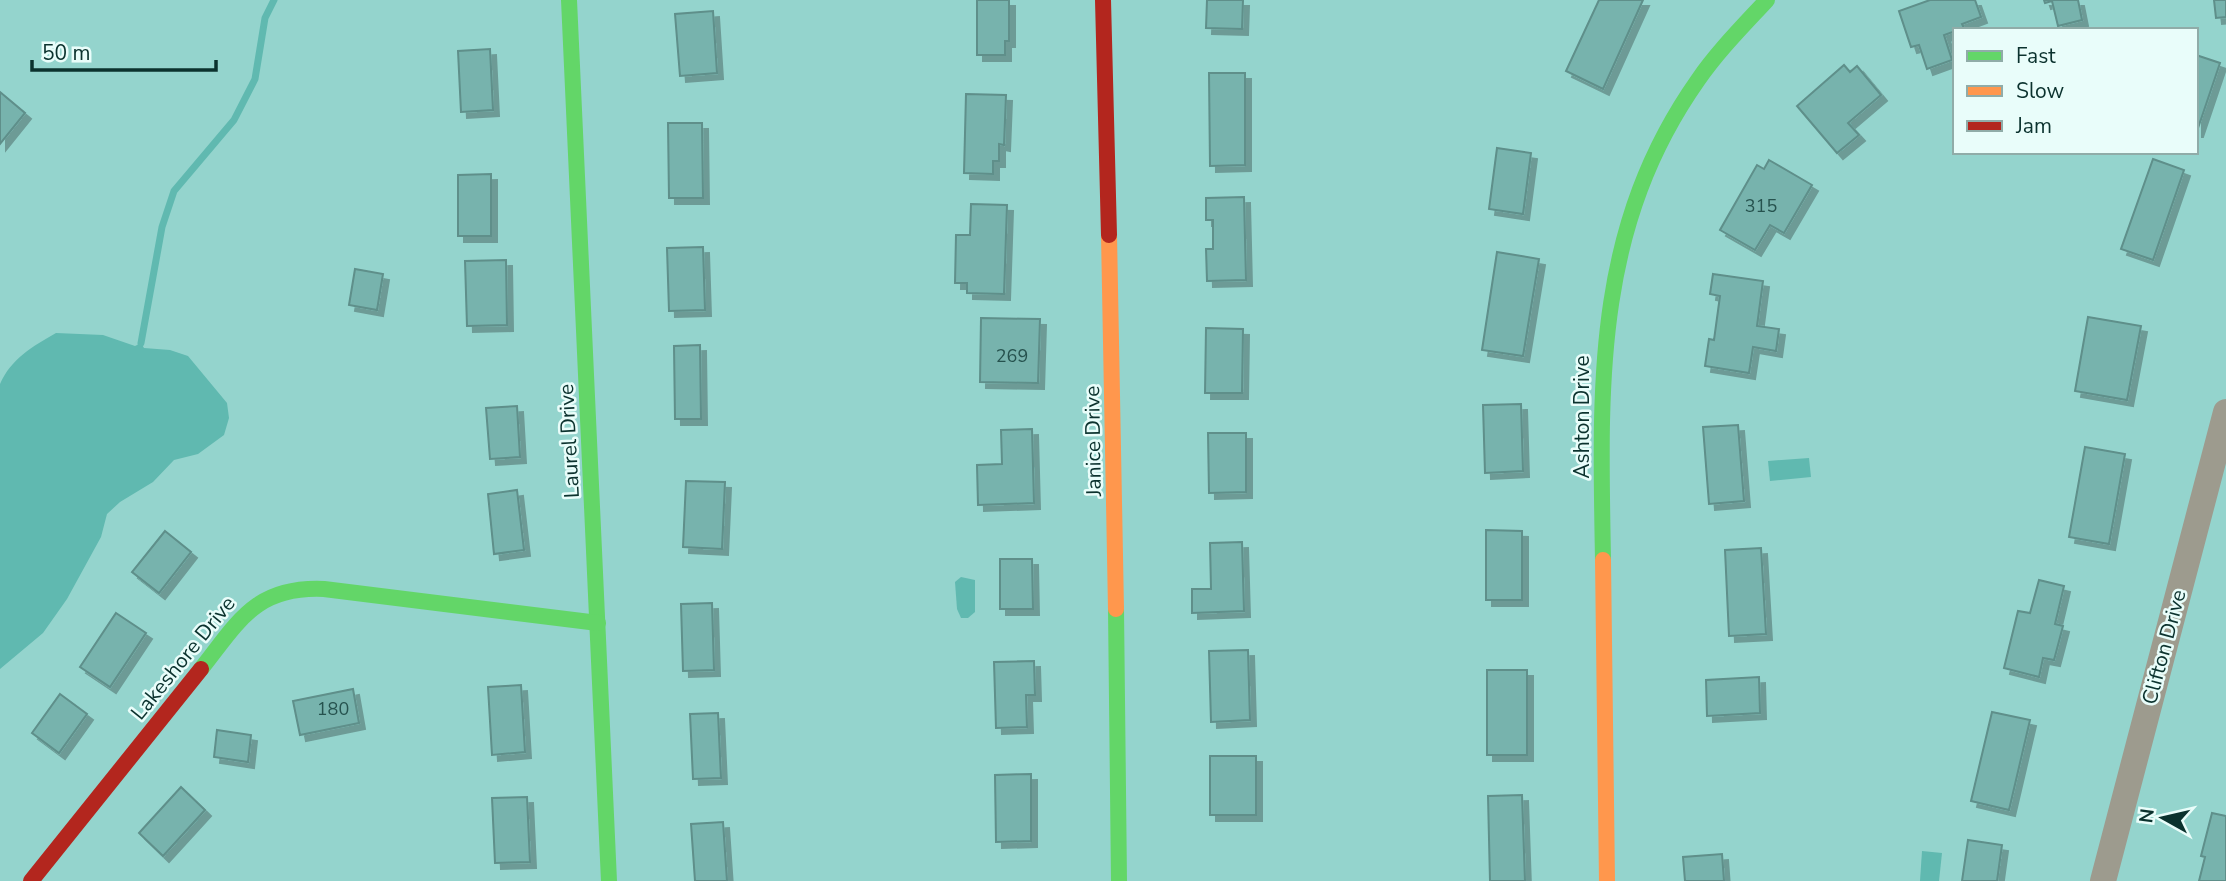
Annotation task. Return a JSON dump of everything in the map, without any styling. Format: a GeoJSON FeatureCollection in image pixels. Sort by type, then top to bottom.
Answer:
{"type":"FeatureCollection","features":[{"type":"Feature","properties":{"kind":"street","name":"Laurel Drive"},"geometry":{"type":"LineString","coordinates":[[569,0],[609,881]]}},
{"type":"Feature","properties":{"kind":"street","name":"Janice Drive"},"geometry":{"type":"LineString","coordinates":[[1103,0],[1112,328],[1119,881]]}},
{"type":"Feature","properties":{"kind":"street","name":"Ashton Drive"},"geometry":{"type":"LineString","coordinates":[[1608,881],[1601,425],[1606,315],[1623,230],[1638,186],[1655,151],[1691,89],[1758,3]]}},
{"type":"Feature","properties":{"kind":"street","name":"Clifton Drive"},"geometry":{"type":"LineString","coordinates":[[2102,881],[2226,412]]}},
{"type":"Feature","properties":{"kind":"street","name":"Lakeshore Drive"},"geometry":{"type":"LineString","coordinates":[[31,881],[244,615],[268,595],[301,587],[598,623]]}},
{"type":"Feature","properties":{"kind":"water"},"geometry":{"type":"Polygon","coordinates":[[[56,333],[103,335],[135,346],[141,343],[144,348],[170,350],[188,356],[227,403],[229,418],[224,435],[198,454],[174,460],[153,482],[120,502],[107,514],[101,537],[67,599],[43,633],[0,669],[0,384],[16,360],[56,333]]]}},
{"type":"Feature","properties":{"kind":"water"},"geometry":{"type":"Polygon","coordinates":[[[1809,458],[1811,477],[1770,481],[1768,461],[1809,458]]]}},
{"type":"Feature","properties":{"kind":"water"},"geometry":{"type":"Polygon","coordinates":[[[961,577],[975,580],[975,612],[968,618],[961,618],[957,609],[955,582],[961,577]]]}},
{"type":"Feature","properties":{"kind":"water"},"geometry":{"type":"Polygon","coordinates":[[[1922,851],[1942,853],[1939,881],[1920,881],[1922,851]]]}},
{"type":"Feature","properties":{"kind":"building"},"geometry":{"type":"Polygon","coordinates":[[[977,0],[1009,0],[1009,41],[1005,41],[1005,55],[977,55],[977,0]]]}},
{"type":"Feature","properties":{"kind":"building"},"geometry":{"type":"Polygon","coordinates":[[[1207,0],[1243,0],[1242,29],[1206,28],[1207,0]]]}},
{"type":"Feature","properties":{"kind":"building"},"geometry":{"type":"Polygon","coordinates":[[[1599,0],[1643,0],[1603,89],[1566,71],[1599,0]]]}},
{"type":"Feature","properties":{"kind":"building"},"geometry":{"type":"Polygon","coordinates":[[[1930,0],[1975,0],[1981,17],[1962,24],[1964,28],[1953,28],[1953,32],[1944,35],[1952,60],[1927,69],[1919,45],[1911,47],[1899,11],[1930,0]]]}},
{"type":"Feature","properties":{"kind":"building"},"geometry":{"type":"Polygon","coordinates":[[[2044,0],[2078,0],[2082,20],[2058,26],[2052,1],[2045,3],[2044,0]]]}},
{"type":"Feature","properties":{"kind":"building"},"geometry":{"type":"Polygon","coordinates":[[[2214,0],[2226,0],[2226,17],[2216,18],[2214,0]]]}},
{"type":"Feature","properties":{"kind":"building"},"geometry":{"type":"Polygon","coordinates":[[[713,11],[717,73],[680,76],[675,14],[713,11]]]}},
{"type":"Feature","properties":{"kind":"building"},"geometry":{"type":"Polygon","coordinates":[[[490,49],[493,110],[461,112],[458,51],[490,49]]]}},
{"type":"Feature","properties":{"kind":"building"},"geometry":{"type":"Polygon","coordinates":[[[2198,56],[2220,63],[2198,128],[2198,56]]]}},
{"type":"Feature","properties":{"kind":"building"},"geometry":{"type":"Polygon","coordinates":[[[1844,65],[1850,72],[1857,66],[1881,95],[1848,123],[1859,135],[1837,153],[1797,106],[1844,65]]]}},
{"type":"Feature","properties":{"kind":"building"},"geometry":{"type":"Polygon","coordinates":[[[1209,73],[1245,73],[1245,165],[1210,166],[1209,73]]]}},
{"type":"Feature","properties":{"kind":"building"},"geometry":{"type":"Polygon","coordinates":[[[0,92],[25,113],[0,144],[0,92]]]}},
{"type":"Feature","properties":{"kind":"building"},"geometry":{"type":"Polygon","coordinates":[[[966,94],[1006,95],[1004,145],[999,144],[999,161],[993,161],[993,174],[964,173],[966,94]]]}},
{"type":"Feature","properties":{"kind":"building"},"geometry":{"type":"Polygon","coordinates":[[[668,123],[702,123],[703,198],[669,198],[668,123]]]}},
{"type":"Feature","properties":{"kind":"building"},"geometry":{"type":"Polygon","coordinates":[[[1497,148],[1531,153],[1523,214],[1489,209],[1497,148]]]}},
{"type":"Feature","properties":{"kind":"building"},"geometry":{"type":"Polygon","coordinates":[[[2153,159],[2184,170],[2153,260],[2121,249],[2153,159]]]}},
{"type":"Feature","properties":{"kind":"building"},"geometry":{"type":"Polygon","coordinates":[[[1769,160],[1812,185],[1784,233],[1770,225],[1755,250],[1720,230],[1757,165],[1764,169],[1769,160]]]}},
{"type":"Feature","properties":{"kind":"building"},"geometry":{"type":"Polygon","coordinates":[[[491,174],[491,236],[458,236],[458,175],[491,174]]]}},
{"type":"Feature","properties":{"kind":"building"},"geometry":{"type":"Polygon","coordinates":[[[1244,197],[1246,280],[1207,281],[1206,249],[1213,249],[1213,220],[1206,220],[1206,198],[1244,197]]]}},
{"type":"Feature","properties":{"kind":"building"},"geometry":{"type":"Polygon","coordinates":[[[971,204],[1007,205],[1004,294],[967,293],[967,283],[955,283],[956,235],[970,235],[971,204]]]}},
{"type":"Feature","properties":{"kind":"building"},"geometry":{"type":"Polygon","coordinates":[[[703,247],[705,310],[669,311],[667,248],[703,247]]]}},
{"type":"Feature","properties":{"kind":"building"},"geometry":{"type":"Polygon","coordinates":[[[1497,252],[1539,259],[1523,356],[1482,350],[1497,252]]]}},
{"type":"Feature","properties":{"kind":"building"},"geometry":{"type":"Polygon","coordinates":[[[506,260],[507,325],[467,326],[465,261],[506,260]]]}},
{"type":"Feature","properties":{"kind":"building"},"geometry":{"type":"Polygon","coordinates":[[[355,269],[383,274],[377,310],[349,305],[355,269]]]}},
{"type":"Feature","properties":{"kind":"building"},"geometry":{"type":"Polygon","coordinates":[[[1713,274],[1763,281],[1757,326],[1779,329],[1776,351],[1753,347],[1749,373],[1705,366],[1709,339],[1714,340],[1720,296],[1710,294],[1713,274]]]}},
{"type":"Feature","properties":{"kind":"building"},"geometry":{"type":"Polygon","coordinates":[[[2088,317],[2141,326],[2127,400],[2075,391],[2088,317]]]}},
{"type":"Feature","properties":{"kind":"building"},"geometry":{"type":"Polygon","coordinates":[[[981,318],[1040,319],[1038,383],[980,382],[981,318]]]}},
{"type":"Feature","properties":{"kind":"building"},"geometry":{"type":"Polygon","coordinates":[[[1206,328],[1243,329],[1242,393],[1205,393],[1206,328]]]}},
{"type":"Feature","properties":{"kind":"building"},"geometry":{"type":"Polygon","coordinates":[[[700,345],[701,419],[675,419],[674,346],[700,345]]]}},
{"type":"Feature","properties":{"kind":"building"},"geometry":{"type":"Polygon","coordinates":[[[1521,404],[1523,471],[1485,473],[1483,405],[1521,404]]]}},
{"type":"Feature","properties":{"kind":"building"},"geometry":{"type":"Polygon","coordinates":[[[517,406],[520,457],[490,459],[486,408],[517,406]]]}},
{"type":"Feature","properties":{"kind":"building"},"geometry":{"type":"Polygon","coordinates":[[[1738,425],[1744,501],[1709,504],[1703,427],[1738,425]]]}},
{"type":"Feature","properties":{"kind":"building"},"geometry":{"type":"Polygon","coordinates":[[[1032,429],[1034,503],[978,505],[977,465],[1002,464],[1001,430],[1032,429]]]}},
{"type":"Feature","properties":{"kind":"building"},"geometry":{"type":"Polygon","coordinates":[[[1208,433],[1246,433],[1246,492],[1209,493],[1208,433]]]}},
{"type":"Feature","properties":{"kind":"building"},"geometry":{"type":"Polygon","coordinates":[[[2085,447],[2125,454],[2109,544],[2069,537],[2085,447]]]}},
{"type":"Feature","properties":{"kind":"building"},"geometry":{"type":"Polygon","coordinates":[[[686,481],[725,482],[722,549],[683,547],[686,481]]]}},
{"type":"Feature","properties":{"kind":"building"},"geometry":{"type":"Polygon","coordinates":[[[517,490],[524,550],[494,554],[488,494],[517,490]]]}},
{"type":"Feature","properties":{"kind":"building"},"geometry":{"type":"Polygon","coordinates":[[[1486,530],[1522,531],[1522,600],[1486,600],[1486,530]]]}},
{"type":"Feature","properties":{"kind":"building"},"geometry":{"type":"Polygon","coordinates":[[[165,531],[191,552],[159,593],[132,572],[165,531]]]}},
{"type":"Feature","properties":{"kind":"building"},"geometry":{"type":"Polygon","coordinates":[[[1242,542],[1244,611],[1192,613],[1192,589],[1211,589],[1210,543],[1242,542]]]}},
{"type":"Feature","properties":{"kind":"building"},"geometry":{"type":"Polygon","coordinates":[[[1761,548],[1766,634],[1729,636],[1725,550],[1761,548]]]}},
{"type":"Feature","properties":{"kind":"building"},"geometry":{"type":"Polygon","coordinates":[[[1000,559],[1032,559],[1033,609],[1000,609],[1000,559]]]}},
{"type":"Feature","properties":{"kind":"building"},"geometry":{"type":"Polygon","coordinates":[[[2039,580],[2064,586],[2055,624],[2063,626],[2054,660],[2043,658],[2039,677],[2004,668],[2018,611],[2030,613],[2039,580]]]}},
{"type":"Feature","properties":{"kind":"building"},"geometry":{"type":"Polygon","coordinates":[[[712,603],[714,670],[683,671],[681,604],[712,603]]]}},
{"type":"Feature","properties":{"kind":"building"},"geometry":{"type":"Polygon","coordinates":[[[116,613],[146,633],[110,687],[80,667],[116,613]]]}},
{"type":"Feature","properties":{"kind":"building"},"geometry":{"type":"Polygon","coordinates":[[[1248,650],[1250,720],[1211,722],[1209,651],[1248,650]]]}},
{"type":"Feature","properties":{"kind":"building"},"geometry":{"type":"Polygon","coordinates":[[[1034,661],[1035,695],[1026,695],[1027,727],[996,728],[994,662],[1034,661]]]}},
{"type":"Feature","properties":{"kind":"building"},"geometry":{"type":"Polygon","coordinates":[[[1487,670],[1527,670],[1527,755],[1487,755],[1487,670]]]}},
{"type":"Feature","properties":{"kind":"building"},"geometry":{"type":"Polygon","coordinates":[[[1759,677],[1760,713],[1707,716],[1706,680],[1759,677]]]}},
{"type":"Feature","properties":{"kind":"building"},"geometry":{"type":"Polygon","coordinates":[[[521,685],[525,752],[492,755],[488,687],[521,685]]]}},
{"type":"Feature","properties":{"kind":"building"},"geometry":{"type":"Polygon","coordinates":[[[353,689],[359,723],[300,735],[293,701],[353,689]]]}},
{"type":"Feature","properties":{"kind":"building"},"geometry":{"type":"Polygon","coordinates":[[[60,694],[87,714],[59,753],[32,733],[60,694]]]}},
{"type":"Feature","properties":{"kind":"building"},"geometry":{"type":"Polygon","coordinates":[[[1992,712],[2030,720],[2009,810],[1971,801],[1992,712]]]}},
{"type":"Feature","properties":{"kind":"building"},"geometry":{"type":"Polygon","coordinates":[[[718,713],[721,778],[693,779],[690,714],[718,713]]]}},
{"type":"Feature","properties":{"kind":"building"},"geometry":{"type":"Polygon","coordinates":[[[217,730],[251,735],[248,762],[214,757],[217,730]]]}},
{"type":"Feature","properties":{"kind":"building"},"geometry":{"type":"Polygon","coordinates":[[[1210,756],[1256,756],[1256,815],[1210,815],[1210,756]]]}},
{"type":"Feature","properties":{"kind":"building"},"geometry":{"type":"Polygon","coordinates":[[[1031,774],[1031,841],[996,842],[995,775],[1031,774]]]}},
{"type":"Feature","properties":{"kind":"building"},"geometry":{"type":"Polygon","coordinates":[[[181,787],[205,810],[163,856],[139,833],[181,787]]]}},
{"type":"Feature","properties":{"kind":"building"},"geometry":{"type":"Polygon","coordinates":[[[1522,795],[1525,881],[1490,881],[1488,796],[1522,795]]]}},
{"type":"Feature","properties":{"kind":"building"},"geometry":{"type":"Polygon","coordinates":[[[527,797],[530,862],[495,863],[492,798],[527,797]]]}},
{"type":"Feature","properties":{"kind":"building"},"geometry":{"type":"Polygon","coordinates":[[[2212,813],[2226,816],[2226,881],[2199,881],[2205,857],[2201,856],[2212,813]]]}},
{"type":"Feature","properties":{"kind":"building"},"geometry":{"type":"Polygon","coordinates":[[[723,822],[727,881],[695,881],[691,824],[723,822]]]}},
{"type":"Feature","properties":{"kind":"building"},"geometry":{"type":"Polygon","coordinates":[[[1968,840],[2002,845],[1997,881],[1962,881],[1968,840]]]}},
{"type":"Feature","properties":{"kind":"building"},"geometry":{"type":"Polygon","coordinates":[[[1722,854],[1724,881],[1685,881],[1683,857],[1722,854]]]}},
{"type":"Feature","properties":{"kind":"waterway"},"geometry":{"type":"LineString","coordinates":[[141,343],[162,227],[174,191],[234,120],[255,79],[265,18],[274,0]]}},
{"type":"Feature","properties":{"kind":"traffic: fast"},"geometry":{"type":"LineString","coordinates":[[569,0],[609,881]]}},
{"type":"Feature","properties":{"kind":"traffic: fast"},"geometry":{"type":"LineString","coordinates":[[1603,560],[1604,371],[1610,311],[1621,252],[1638,194],[1664,136],[1706,69],[1767,0]]}},
{"type":"Feature","properties":{"kind":"traffic: fast"},"geometry":{"type":"LineString","coordinates":[[201,669],[251,610],[281,593],[301,590],[324,589],[598,623]]}},
{"type":"Feature","properties":{"kind":"traffic: fast"},"geometry":{"type":"LineString","coordinates":[[1116,609],[1119,881]]}},
{"type":"Feature","properties":{"kind":"traffic: slow"},"geometry":{"type":"LineString","coordinates":[[1109,235],[1116,609]]}},
{"type":"Feature","properties":{"kind":"traffic: slow"},"geometry":{"type":"LineString","coordinates":[[1603,560],[1607,881]]}},
{"type":"Feature","properties":{"kind":"traffic: jam"},"geometry":{"type":"LineString","coordinates":[[1103,0],[1109,235]]}},
{"type":"Feature","properties":{"kind":"traffic: jam"},"geometry":{"type":"LineString","coordinates":[[31,881],[201,669]]}}]}
